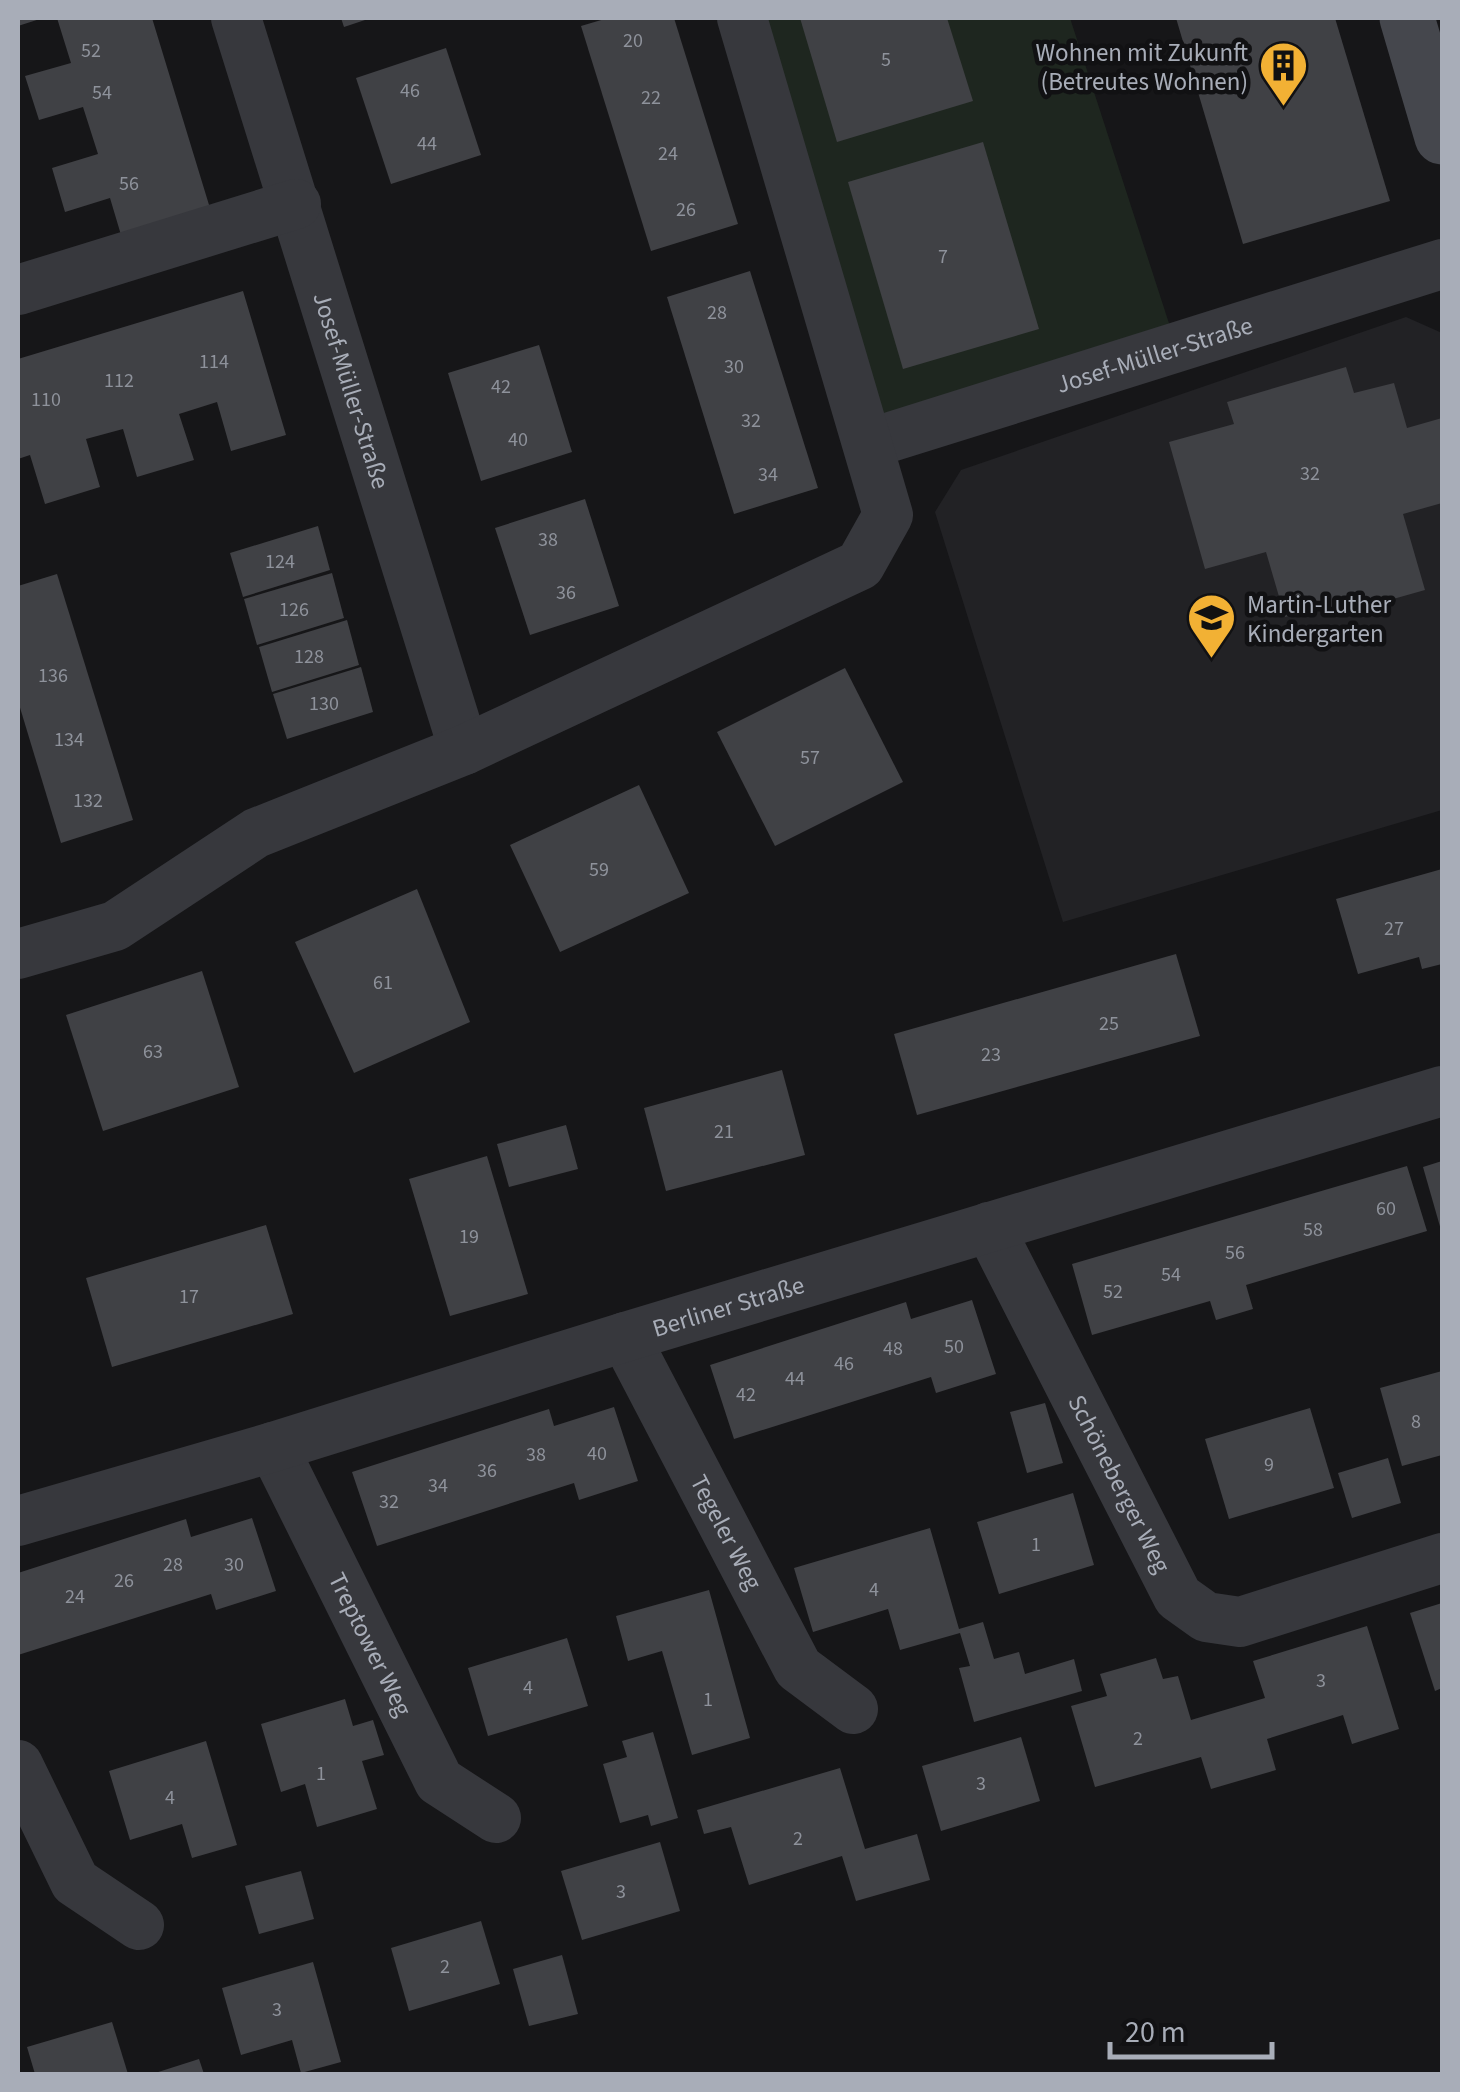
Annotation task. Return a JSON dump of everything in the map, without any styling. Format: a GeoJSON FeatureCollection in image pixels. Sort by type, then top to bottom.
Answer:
{"type":"FeatureCollection","features":[{"type":"Feature","properties":{"kind":"street","name":"Josef-Müller-Straße"},"geometry":{"type":"LineString","coordinates":[[236,18],[464,750]]}},
{"type":"Feature","properties":{"kind":"street"},"geometry":{"type":"LineString","coordinates":[[18,954],[116,926],[256,833],[464,750],[860,565],[888,515],[742,18]]}},
{"type":"Feature","properties":{"kind":"street"},"geometry":{"type":"LineString","coordinates":[[1408,18],[1442,137]]}},
{"type":"Feature","properties":{"kind":"street"},"geometry":{"type":"LineString","coordinates":[[18,290],[296,204]]}},
{"type":"Feature","properties":{"kind":"street","name":"Josef-Müller-Straße"},"geometry":{"type":"LineString","coordinates":[[868,444],[1442,264]]}},
{"type":"Feature","properties":{"kind":"street","name":"Berliner Straße"},"geometry":{"type":"LineString","coordinates":[[18,1521],[274,1448],[626,1337],[1442,1091]]}},
{"type":"Feature","properties":{"kind":"street","name":"Schöneberger Weg"},"geometry":{"type":"LineString","coordinates":[[988,1227],[1178,1596],[1206,1617],[1240,1622],[1442,1558]]}},
{"type":"Feature","properties":{"kind":"street","name":"Tegeler Weg"},"geometry":{"type":"LineString","coordinates":[[626,1337],[798,1668],[852,1709]]}},
{"type":"Feature","properties":{"kind":"street","name":"Treptower Weg"},"geometry":{"type":"LineString","coordinates":[[274,1448],[439,1781],[496,1818]]}},
{"type":"Feature","properties":{"kind":"street"},"geometry":{"type":"LineString","coordinates":[[18,1765],[75,1882],[138,1924]]}},
{"type":"Feature","properties":{"kind":"shaded area"},"geometry":{"type":"Polygon","coordinates":[[[743,18],[1070,18],[1177,348],[868,444],[743,18]]]}},
{"type":"Feature","properties":{"kind":"shaded area","name":"Martin-Luther Kindergarten"},"geometry":{"type":"Polygon","coordinates":[[[1406,317],[1442,333],[1442,810],[1063,922],[935,512],[961,470],[1406,317]]]}},
{"type":"Feature","properties":{"kind":"building"},"geometry":{"type":"Polygon","coordinates":[[[18,18],[43,18],[18,26],[18,18]]]}},
{"type":"Feature","properties":{"kind":"building"},"geometry":{"type":"Polygon","coordinates":[[[57,18],[152,18],[213,218],[124,245],[110,198],[65,212],[52,168],[98,154],[83,107],[39,120],[25,76],[71,63],[57,18]]]}},
{"type":"Feature","properties":{"kind":"building"},"geometry":{"type":"Polygon","coordinates":[[[341,18],[371,18],[344,27],[341,18]]]}},
{"type":"Feature","properties":{"kind":"building"},"geometry":{"type":"Polygon","coordinates":[[[608,18],[674,18],[738,224],[651,251],[581,26],[608,18]]]}},
{"type":"Feature","properties":{"kind":"building"},"geometry":{"type":"Polygon","coordinates":[[[800,18],[947,18],[973,101],[837,142],[800,18]]]}},
{"type":"Feature","properties":{"kind":"building","name":"Wohnen mit Zukunft (Betreutes Wohnen)"},"geometry":{"type":"Polygon","coordinates":[[[1176,18],[1335,18],[1390,201],[1243,244],[1176,18]]]}},
{"type":"Feature","properties":{"kind":"building"},"geometry":{"type":"Polygon","coordinates":[[[446,48],[481,155],[391,184],[356,78],[446,48]]]}},
{"type":"Feature","properties":{"kind":"building"},"geometry":{"type":"Polygon","coordinates":[[[983,142],[1039,329],[903,369],[848,182],[983,142]]]}},
{"type":"Feature","properties":{"kind":"building"},"geometry":{"type":"Polygon","coordinates":[[[750,271],[818,488],[734,514],[667,297],[750,271]]]}},
{"type":"Feature","properties":{"kind":"building"},"geometry":{"type":"Polygon","coordinates":[[[243,291],[286,435],[231,451],[217,402],[179,414],[194,460],[137,477],[123,429],[86,439],[100,487],[45,504],[30,455],[18,459],[18,359],[243,291]]]}},
{"type":"Feature","properties":{"kind":"building"},"geometry":{"type":"Polygon","coordinates":[[[539,345],[572,452],[481,481],[448,373],[539,345]]]}},
{"type":"Feature","properties":{"kind":"building"},"geometry":{"type":"Polygon","coordinates":[[[1346,367],[1354,393],[1394,383],[1407,428],[1442,418],[1442,503],[1403,514],[1425,590],[1333,616],[1330,605],[1285,617],[1266,552],[1205,569],[1169,442],[1234,424],[1227,402],[1346,367]]]}},
{"type":"Feature","properties":{"kind":"building"},"geometry":{"type":"Polygon","coordinates":[[[585,499],[619,606],[530,635],[495,528],[585,499]]]}},
{"type":"Feature","properties":{"kind":"building"},"geometry":{"type":"Polygon","coordinates":[[[318,526],[330,570],[243,597],[230,553],[318,526]]]}},
{"type":"Feature","properties":{"kind":"building"},"geometry":{"type":"Polygon","coordinates":[[[332,573],[344,618],[257,645],[244,599],[332,573]]]}},
{"type":"Feature","properties":{"kind":"building"},"geometry":{"type":"Polygon","coordinates":[[[57,574],[133,820],[61,843],[18,701],[18,586],[57,574]]]}},
{"type":"Feature","properties":{"kind":"building"},"geometry":{"type":"Polygon","coordinates":[[[347,620],[359,665],[272,692],[259,647],[347,620]]]}},
{"type":"Feature","properties":{"kind":"building"},"geometry":{"type":"Polygon","coordinates":[[[361,667],[373,712],[287,739],[273,694],[361,667]]]}},
{"type":"Feature","properties":{"kind":"building"},"geometry":{"type":"Polygon","coordinates":[[[845,668],[903,782],[775,846],[717,732],[845,668]]]}},
{"type":"Feature","properties":{"kind":"building"},"geometry":{"type":"Polygon","coordinates":[[[639,785],[689,893],[560,952],[510,845],[639,785]]]}},
{"type":"Feature","properties":{"kind":"building"},"geometry":{"type":"Polygon","coordinates":[[[1442,869],[1442,964],[1422,969],[1419,957],[1358,974],[1336,899],[1442,869]]]}},
{"type":"Feature","properties":{"kind":"building"},"geometry":{"type":"Polygon","coordinates":[[[417,889],[470,1022],[354,1073],[295,942],[417,889]]]}},
{"type":"Feature","properties":{"kind":"building"},"geometry":{"type":"Polygon","coordinates":[[[1176,954],[1200,1036],[917,1115],[894,1034],[1176,954]]]}},
{"type":"Feature","properties":{"kind":"building"},"geometry":{"type":"Polygon","coordinates":[[[202,971],[239,1087],[103,1131],[66,1015],[202,971]]]}},
{"type":"Feature","properties":{"kind":"building"},"geometry":{"type":"Polygon","coordinates":[[[782,1070],[805,1155],[666,1191],[644,1108],[782,1070]]]}},
{"type":"Feature","properties":{"kind":"building"},"geometry":{"type":"Polygon","coordinates":[[[566,1125],[578,1169],[509,1187],[497,1144],[566,1125]]]}},
{"type":"Feature","properties":{"kind":"building"},"geometry":{"type":"Polygon","coordinates":[[[487,1156],[528,1294],[450,1316],[409,1179],[487,1156]]]}},
{"type":"Feature","properties":{"kind":"building"},"geometry":{"type":"Polygon","coordinates":[[[1442,1161],[1442,1230],[1441,1230],[1423,1167],[1442,1161]]]}},
{"type":"Feature","properties":{"kind":"building"},"geometry":{"type":"Polygon","coordinates":[[[1407,1166],[1427,1231],[1246,1285],[1253,1309],[1216,1320],[1210,1301],[1092,1335],[1072,1264],[1407,1166]]]}},
{"type":"Feature","properties":{"kind":"building"},"geometry":{"type":"Polygon","coordinates":[[[266,1225],[293,1314],[112,1367],[86,1278],[266,1225]]]}},
{"type":"Feature","properties":{"kind":"building"},"geometry":{"type":"Polygon","coordinates":[[[972,1300],[996,1374],[936,1393],[931,1377],[734,1439],[710,1365],[906,1302],[911,1319],[972,1300]]]}},
{"type":"Feature","properties":{"kind":"building"},"geometry":{"type":"Polygon","coordinates":[[[1442,1371],[1442,1455],[1402,1466],[1380,1388],[1442,1371]]]}},
{"type":"Feature","properties":{"kind":"building"},"geometry":{"type":"Polygon","coordinates":[[[1045,1403],[1063,1463],[1027,1473],[1010,1412],[1045,1403]]]}},
{"type":"Feature","properties":{"kind":"building"},"geometry":{"type":"Polygon","coordinates":[[[614,1407],[638,1481],[579,1500],[574,1483],[377,1546],[352,1472],[549,1409],[554,1426],[614,1407]]]}},
{"type":"Feature","properties":{"kind":"building"},"geometry":{"type":"Polygon","coordinates":[[[1310,1408],[1334,1488],[1229,1519],[1205,1439],[1310,1408]]]}},
{"type":"Feature","properties":{"kind":"building"},"geometry":{"type":"Polygon","coordinates":[[[1388,1458],[1401,1503],[1352,1518],[1338,1473],[1388,1458]]]}},
{"type":"Feature","properties":{"kind":"building"},"geometry":{"type":"Polygon","coordinates":[[[1073,1493],[1094,1565],[999,1594],[977,1522],[1073,1493]]]}},
{"type":"Feature","properties":{"kind":"building"},"geometry":{"type":"Polygon","coordinates":[[[252,1518],[276,1591],[216,1610],[211,1594],[18,1655],[18,1573],[186,1519],[191,1537],[252,1518]]]}},
{"type":"Feature","properties":{"kind":"building"},"geometry":{"type":"Polygon","coordinates":[[[930,1528],[959,1629],[983,1622],[994,1659],[1019,1652],[1025,1674],[1074,1659],[1082,1691],[974,1722],[959,1668],[970,1666],[960,1633],[900,1650],[888,1609],[813,1632],[794,1568],[930,1528]]]}},
{"type":"Feature","properties":{"kind":"building"},"geometry":{"type":"Polygon","coordinates":[[[709,1590],[750,1738],[692,1755],[662,1651],[628,1661],[616,1616],[709,1590]]]}},
{"type":"Feature","properties":{"kind":"building"},"geometry":{"type":"Polygon","coordinates":[[[1442,1603],[1442,1688],[1435,1691],[1410,1613],[1442,1603]]]}},
{"type":"Feature","properties":{"kind":"building"},"geometry":{"type":"Polygon","coordinates":[[[1367,1626],[1399,1729],[1352,1744],[1343,1715],[1267,1739],[1276,1770],[1211,1789],[1201,1757],[1095,1787],[1071,1706],[1107,1696],[1100,1674],[1156,1658],[1163,1679],[1178,1676],[1191,1720],[1265,1698],[1253,1661],[1367,1626]]]}},
{"type":"Feature","properties":{"kind":"building"},"geometry":{"type":"Polygon","coordinates":[[[567,1638],[588,1706],[488,1736],[468,1668],[567,1638]]]}},
{"type":"Feature","properties":{"kind":"building"},"geometry":{"type":"Polygon","coordinates":[[[345,1699],[353,1726],[373,1720],[384,1755],[362,1761],[377,1809],[317,1827],[305,1784],[281,1792],[261,1724],[345,1699]]]}},
{"type":"Feature","properties":{"kind":"building"},"geometry":{"type":"Polygon","coordinates":[[[653,1732],[678,1818],[651,1826],[648,1815],[620,1823],[603,1764],[627,1757],[622,1741],[653,1732]]]}},
{"type":"Feature","properties":{"kind":"building"},"geometry":{"type":"Polygon","coordinates":[[[1021,1737],[1040,1801],[941,1831],[922,1766],[1021,1737]]]}},
{"type":"Feature","properties":{"kind":"building"},"geometry":{"type":"Polygon","coordinates":[[[206,1741],[237,1845],[192,1858],[182,1824],[130,1840],[109,1771],[206,1741]]]}},
{"type":"Feature","properties":{"kind":"building"},"geometry":{"type":"Polygon","coordinates":[[[840,1768],[865,1849],[917,1834],[930,1880],[856,1901],[842,1856],[749,1885],[731,1827],[704,1834],[697,1810],[840,1768]]]}},
{"type":"Feature","properties":{"kind":"building"},"geometry":{"type":"Polygon","coordinates":[[[660,1842],[680,1911],[582,1940],[561,1871],[660,1842]]]}},
{"type":"Feature","properties":{"kind":"building"},"geometry":{"type":"Polygon","coordinates":[[[301,1871],[314,1919],[259,1934],[245,1886],[301,1871]]]}},
{"type":"Feature","properties":{"kind":"building"},"geometry":{"type":"Polygon","coordinates":[[[481,1921],[500,1984],[409,2011],[391,1948],[481,1921]]]}},
{"type":"Feature","properties":{"kind":"building"},"geometry":{"type":"Polygon","coordinates":[[[562,1955],[578,2014],[529,2026],[513,1969],[562,1955]]]}},
{"type":"Feature","properties":{"kind":"building"},"geometry":{"type":"Polygon","coordinates":[[[313,1962],[341,2062],[301,2073],[292,2040],[241,2055],[222,1988],[313,1962]]]}},
{"type":"Feature","properties":{"kind":"building"},"geometry":{"type":"Polygon","coordinates":[[[112,2022],[128,2074],[35,2074],[27,2047],[112,2022]]]}},
{"type":"Feature","properties":{"kind":"building"},"geometry":{"type":"Polygon","coordinates":[[[199,2059],[204,2074],[152,2074],[199,2059]]]}},
{"type":"Feature","properties":{"kind":"place","name":"Wohnen mit Zukunft (Betreutes Wohnen)"},"geometry":{"type":"Point","coordinates":[1283,108]}},
{"type":"Feature","properties":{"kind":"place","name":"Martin-Luther Kindergarten"},"geometry":{"type":"Point","coordinates":[1212,660]}}]}
